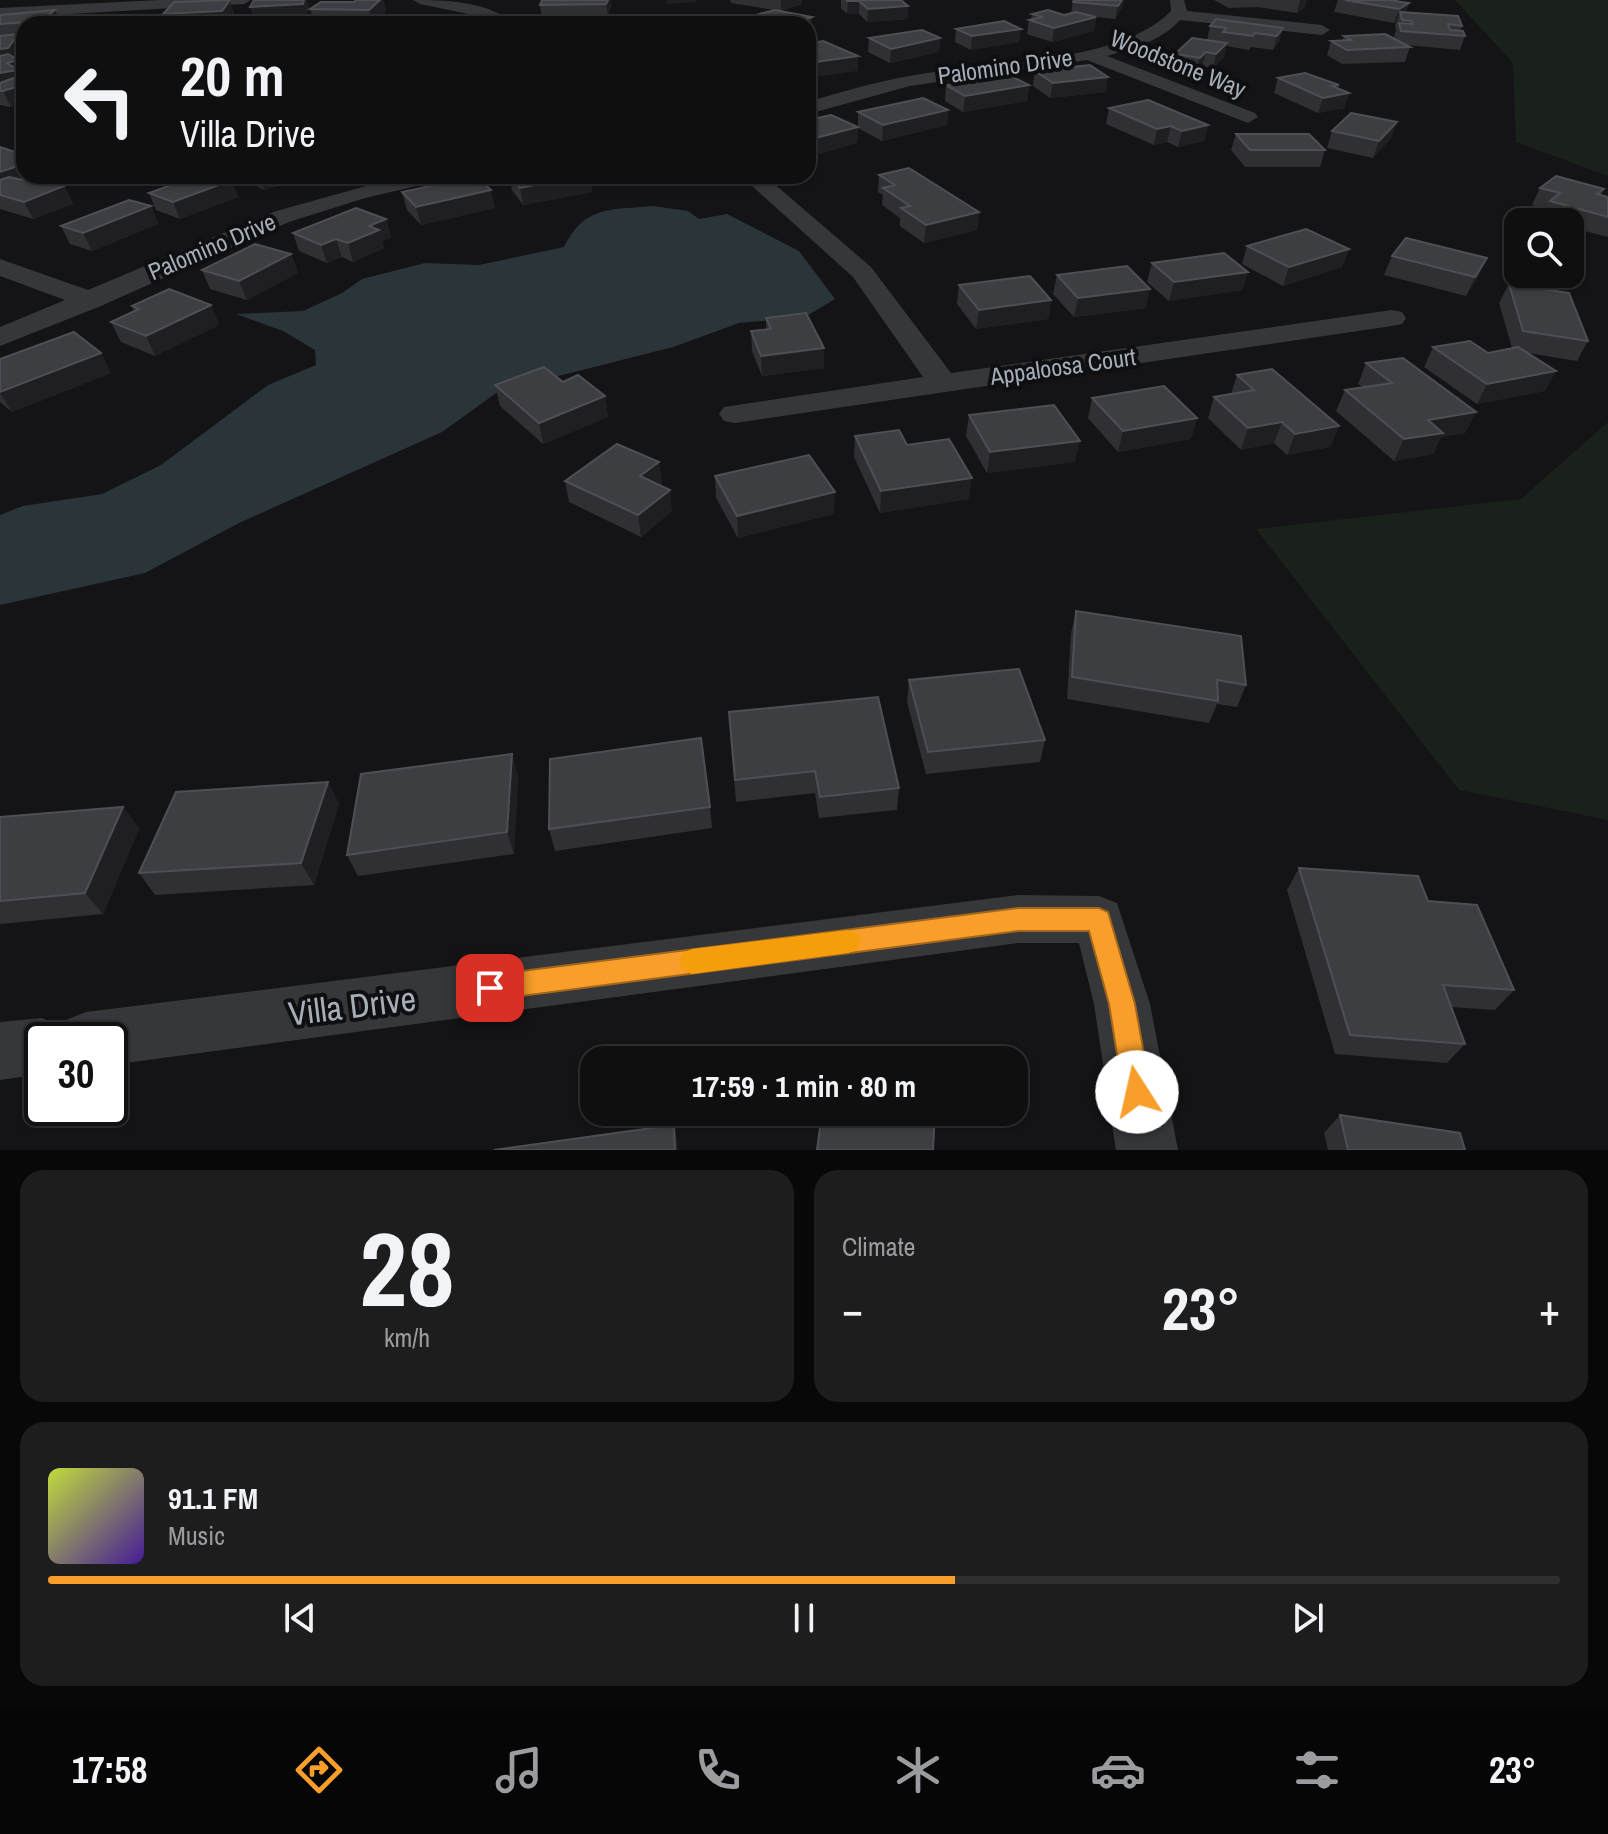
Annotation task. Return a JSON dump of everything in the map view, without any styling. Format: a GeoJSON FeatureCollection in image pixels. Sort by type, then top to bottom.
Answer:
{"type":"FeatureCollection","features":[{"type":"Feature","properties":{"kind":"street"},"geometry":{"type":"LineString","coordinates":[[0,13],[244,0]]}},
{"type":"Feature","properties":{"kind":"street"},"geometry":{"type":"LineString","coordinates":[[420,0],[488,16]]}},
{"type":"Feature","properties":{"kind":"street"},"geometry":{"type":"LineString","coordinates":[[136,16],[146,6]]}},
{"type":"Feature","properties":{"kind":"street"},"geometry":{"type":"LineString","coordinates":[[1177,8],[1322,30]]}},
{"type":"Feature","properties":{"kind":"street","name":"Palomino Drive"},"geometry":{"type":"LineString","coordinates":[[816,106],[906,82],[1090,55],[1144,40],[1167,27],[1177,8]]}},
{"type":"Feature","properties":{"kind":"street","name":"Woodstone Way"},"geometry":{"type":"LineString","coordinates":[[1090,55],[1248,117]]}},
{"type":"Feature","properties":{"kind":"street","name":"Palomino Drive"},"geometry":{"type":"LineString","coordinates":[[0,337],[281,217],[396,184]]}},
{"type":"Feature","properties":{"kind":"street"},"geometry":{"type":"LineString","coordinates":[[761,184],[862,272],[943,384]]}},
{"type":"Feature","properties":{"kind":"street"},"geometry":{"type":"LineString","coordinates":[[0,267],[91,300]]}},
{"type":"Feature","properties":{"kind":"street","name":"Appaloosa Court"},"geometry":{"type":"LineString","coordinates":[[735,414],[1392,318]]}},
{"type":"Feature","properties":{"kind":"street","name":"Villa Drive"},"geometry":{"type":"LineString","coordinates":[[128,1035],[1018,919],[1099,920],[1122,1004],[1147,1150]]}},
{"type":"Feature","properties":{"kind":"street"},"geometry":{"type":"LineString","coordinates":[[0,1051],[24,1048]]}},
{"type":"Feature","properties":{"kind":"shaded area"},"geometry":{"type":"Polygon","coordinates":[[[1455,0],[1608,0],[1608,176],[1516,142],[1513,63],[1455,0]]]}},
{"type":"Feature","properties":{"kind":"shaded area"},"geometry":{"type":"Polygon","coordinates":[[[653,206],[688,211],[699,219],[727,214],[799,251],[835,299],[805,317],[739,323],[673,347],[499,391],[442,432],[239,523],[145,573],[0,605],[0,515],[23,506],[102,494],[161,465],[268,385],[316,365],[315,350],[283,331],[236,314],[303,311],[342,293],[362,279],[425,263],[479,265],[564,247],[572,233],[590,217],[612,210],[653,206]]]}},
{"type":"Feature","properties":{"kind":"shaded area"},"geometry":{"type":"Polygon","coordinates":[[[1608,422],[1608,820],[1459,790],[1256,529],[1521,499],[1608,422]]]}},
{"type":"Feature","properties":{"kind":"building"},"geometry":{"type":"Polygon","coordinates":[[[230,0],[222,11],[163,14],[174,2],[230,0]]]}},
{"type":"Feature","properties":{"kind":"building"},"geometry":{"type":"Polygon","coordinates":[[[254,0],[304,0],[303,4],[250,7],[254,0]]]}},
{"type":"Feature","properties":{"kind":"building"},"geometry":{"type":"Polygon","coordinates":[[[380,0],[369,10],[310,9],[321,2],[380,0]]]}},
{"type":"Feature","properties":{"kind":"building"},"geometry":{"type":"Polygon","coordinates":[[[542,0],[608,0],[606,4],[540,5],[542,0]]]}},
{"type":"Feature","properties":{"kind":"building"},"geometry":{"type":"Polygon","coordinates":[[[846,0],[901,0],[908,6],[868,9],[859,1],[846,0]]]}},
{"type":"Feature","properties":{"kind":"building"},"geometry":{"type":"Polygon","coordinates":[[[1074,0],[1122,0],[1118,6],[1074,0]]]}},
{"type":"Feature","properties":{"kind":"building"},"geometry":{"type":"Polygon","coordinates":[[[1345,0],[1389,0],[1409,3],[1399,9],[1345,0]]]}},
{"type":"Feature","properties":{"kind":"building"},"geometry":{"type":"Polygon","coordinates":[[[55,10],[47,16],[16,16],[16,23],[0,24],[0,15],[55,10]]]}},
{"type":"Feature","properties":{"kind":"building"},"geometry":{"type":"Polygon","coordinates":[[[775,10],[807,16],[752,16],[775,10]]]}},
{"type":"Feature","properties":{"kind":"building"},"geometry":{"type":"Polygon","coordinates":[[[1048,10],[1064,15],[1076,12],[1096,17],[1054,28],[1029,20],[1043,17],[1032,14],[1048,10]]]}},
{"type":"Feature","properties":{"kind":"building"},"geometry":{"type":"Polygon","coordinates":[[[1400,12],[1458,16],[1462,26],[1448,24],[1450,30],[1463,31],[1465,36],[1401,31],[1399,23],[1413,24],[1412,21],[1402,20],[1400,12]]]}},
{"type":"Feature","properties":{"kind":"building"},"geometry":{"type":"Polygon","coordinates":[[[1216,19],[1283,28],[1277,36],[1223,32],[1226,28],[1210,26],[1216,19]]]}},
{"type":"Feature","properties":{"kind":"building"},"geometry":{"type":"Polygon","coordinates":[[[1004,21],[1021,29],[972,36],[956,29],[1004,21]]]}},
{"type":"Feature","properties":{"kind":"building"},"geometry":{"type":"Polygon","coordinates":[[[922,30],[940,38],[891,49],[869,38],[922,30]]]}},
{"type":"Feature","properties":{"kind":"building"},"geometry":{"type":"Polygon","coordinates":[[[16,34],[8,48],[0,49],[0,36],[16,34]]]}},
{"type":"Feature","properties":{"kind":"building"},"geometry":{"type":"Polygon","coordinates":[[[1385,34],[1410,47],[1347,50],[1331,41],[1351,40],[1344,36],[1385,34]]]}},
{"type":"Feature","properties":{"kind":"building"},"geometry":{"type":"Polygon","coordinates":[[[1192,38],[1227,43],[1216,54],[1206,52],[1200,58],[1175,54],[1192,38]]]}},
{"type":"Feature","properties":{"kind":"building"},"geometry":{"type":"Polygon","coordinates":[[[823,41],[858,56],[816,62],[816,42],[823,41]]]}},
{"type":"Feature","properties":{"kind":"building"},"geometry":{"type":"Polygon","coordinates":[[[8,54],[16,59],[7,63],[16,70],[0,73],[0,56],[8,54]]]}},
{"type":"Feature","properties":{"kind":"building"},"geometry":{"type":"Polygon","coordinates":[[[1090,65],[1108,77],[1053,83],[1035,71],[1090,65]]]}},
{"type":"Feature","properties":{"kind":"building"},"geometry":{"type":"Polygon","coordinates":[[[1305,73],[1339,85],[1332,86],[1349,93],[1323,98],[1278,78],[1305,73]]]}},
{"type":"Feature","properties":{"kind":"building"},"geometry":{"type":"Polygon","coordinates":[[[1009,75],[1029,85],[965,96],[946,85],[1009,75]]]}},
{"type":"Feature","properties":{"kind":"building"},"geometry":{"type":"Polygon","coordinates":[[[16,77],[16,87],[0,91],[0,83],[16,77]]]}},
{"type":"Feature","properties":{"kind":"building"},"geometry":{"type":"Polygon","coordinates":[[[923,98],[948,110],[883,125],[858,112],[923,98]]]}},
{"type":"Feature","properties":{"kind":"building"},"geometry":{"type":"Polygon","coordinates":[[[1148,100],[1208,125],[1182,131],[1171,126],[1157,129],[1109,108],[1148,100]]]}},
{"type":"Feature","properties":{"kind":"building"},"geometry":{"type":"Polygon","coordinates":[[[1351,113],[1397,122],[1379,141],[1332,131],[1351,113]]]}},
{"type":"Feature","properties":{"kind":"building"},"geometry":{"type":"Polygon","coordinates":[[[831,115],[858,127],[816,138],[816,118],[831,115]]]}},
{"type":"Feature","properties":{"kind":"building"},"geometry":{"type":"Polygon","coordinates":[[[1236,134],[1309,134],[1325,150],[1250,150],[1236,134]]]}},
{"type":"Feature","properties":{"kind":"building"},"geometry":{"type":"Polygon","coordinates":[[[0,147],[16,152],[16,167],[0,172],[0,147]]]}},
{"type":"Feature","properties":{"kind":"building"},"geometry":{"type":"Polygon","coordinates":[[[909,168],[979,212],[926,225],[901,208],[910,206],[883,188],[895,185],[879,175],[909,168]]]}},
{"type":"Feature","properties":{"kind":"building"},"geometry":{"type":"Polygon","coordinates":[[[1556,176],[1604,189],[1597,194],[1608,197],[1608,217],[1550,201],[1560,193],[1540,188],[1556,176]]]}},
{"type":"Feature","properties":{"kind":"building"},"geometry":{"type":"Polygon","coordinates":[[[9,177],[16,178],[16,184],[64,186],[24,202],[0,195],[0,180],[9,177]]]}},
{"type":"Feature","properties":{"kind":"building"},"geometry":{"type":"Polygon","coordinates":[[[174,184],[221,184],[173,202],[149,193],[174,184]]]}},
{"type":"Feature","properties":{"kind":"building"},"geometry":{"type":"Polygon","coordinates":[[[439,184],[485,184],[491,190],[416,207],[402,192],[439,184]]]}},
{"type":"Feature","properties":{"kind":"building"},"geometry":{"type":"Polygon","coordinates":[[[517,184],[542,184],[520,188],[517,184]]]}},
{"type":"Feature","properties":{"kind":"building"},"geometry":{"type":"Polygon","coordinates":[[[129,200],[151,206],[83,233],[61,226],[129,200]]]}},
{"type":"Feature","properties":{"kind":"building"},"geometry":{"type":"Polygon","coordinates":[[[356,208],[386,219],[369,226],[379,230],[348,243],[336,239],[321,245],[293,233],[356,208]]]}},
{"type":"Feature","properties":{"kind":"building"},"geometry":{"type":"Polygon","coordinates":[[[1306,229],[1349,249],[1289,267],[1247,246],[1306,229]]]}},
{"type":"Feature","properties":{"kind":"building"},"geometry":{"type":"Polygon","coordinates":[[[1406,238],[1487,258],[1475,277],[1392,256],[1406,238]]]}},
{"type":"Feature","properties":{"kind":"building"},"geometry":{"type":"Polygon","coordinates":[[[255,244],[291,254],[239,281],[202,270],[255,244]]]}},
{"type":"Feature","properties":{"kind":"building"},"geometry":{"type":"Polygon","coordinates":[[[1224,253],[1248,272],[1174,282],[1152,263],[1224,253]]]}},
{"type":"Feature","properties":{"kind":"building"},"geometry":{"type":"Polygon","coordinates":[[[1127,266],[1150,289],[1078,298],[1057,275],[1127,266]]]}},
{"type":"Feature","properties":{"kind":"building"},"geometry":{"type":"Polygon","coordinates":[[[1030,276],[1051,300],[979,310],[959,285],[1030,276]]]}},
{"type":"Feature","properties":{"kind":"building"},"geometry":{"type":"Polygon","coordinates":[[[1510,288],[1569,293],[1588,341],[1523,331],[1510,288]]]}},
{"type":"Feature","properties":{"kind":"building"},"geometry":{"type":"Polygon","coordinates":[[[169,289],[211,305],[146,336],[111,322],[139,309],[132,306],[169,289]]]}},
{"type":"Feature","properties":{"kind":"building"},"geometry":{"type":"Polygon","coordinates":[[[806,313],[824,348],[761,356],[751,331],[771,329],[766,318],[806,313]]]}},
{"type":"Feature","properties":{"kind":"building"},"geometry":{"type":"Polygon","coordinates":[[[74,332],[101,353],[0,392],[0,359],[74,332]]]}},
{"type":"Feature","properties":{"kind":"building"},"geometry":{"type":"Polygon","coordinates":[[[1470,341],[1488,353],[1518,347],[1556,371],[1487,384],[1433,347],[1470,341]]]}},
{"type":"Feature","properties":{"kind":"building"},"geometry":{"type":"Polygon","coordinates":[[[1403,358],[1476,412],[1428,420],[1443,433],[1404,439],[1345,390],[1392,383],[1366,363],[1403,358]]]}},
{"type":"Feature","properties":{"kind":"building"},"geometry":{"type":"Polygon","coordinates":[[[544,367],[563,382],[578,375],[605,396],[539,423],[495,385],[544,367]]]}},
{"type":"Feature","properties":{"kind":"building"},"geometry":{"type":"Polygon","coordinates":[[[1272,369],[1339,426],[1295,434],[1282,422],[1248,428],[1214,397],[1254,390],[1237,375],[1272,369]]]}},
{"type":"Feature","properties":{"kind":"building"},"geometry":{"type":"Polygon","coordinates":[[[1164,386],[1197,418],[1123,431],[1092,398],[1164,386]]]}},
{"type":"Feature","properties":{"kind":"building"},"geometry":{"type":"Polygon","coordinates":[[[1054,405],[1080,441],[990,452],[969,415],[1054,405]]]}},
{"type":"Feature","properties":{"kind":"building"},"geometry":{"type":"Polygon","coordinates":[[[899,430],[907,445],[949,439],[972,478],[881,491],[855,436],[899,430]]]}},
{"type":"Feature","properties":{"kind":"building"},"geometry":{"type":"Polygon","coordinates":[[[617,444],[659,462],[640,476],[670,490],[638,515],[565,481],[617,444]]]}},
{"type":"Feature","properties":{"kind":"building"},"geometry":{"type":"Polygon","coordinates":[[[809,455],[835,492],[737,516],[715,476],[809,455]]]}},
{"type":"Feature","properties":{"kind":"building"},"geometry":{"type":"Polygon","coordinates":[[[1076,611],[1241,636],[1246,685],[1217,680],[1218,701],[1072,677],[1076,611]]]}},
{"type":"Feature","properties":{"kind":"building"},"geometry":{"type":"Polygon","coordinates":[[[1019,669],[1045,740],[928,752],[909,680],[1019,669]]]}},
{"type":"Feature","properties":{"kind":"building"},"geometry":{"type":"Polygon","coordinates":[[[878,697],[899,788],[820,797],[815,771],[735,780],[729,712],[878,697]]]}},
{"type":"Feature","properties":{"kind":"building"},"geometry":{"type":"Polygon","coordinates":[[[701,738],[710,807],[549,829],[550,759],[701,738]]]}},
{"type":"Feature","properties":{"kind":"building"},"geometry":{"type":"Polygon","coordinates":[[[512,754],[507,832],[347,855],[361,774],[512,754]]]}},
{"type":"Feature","properties":{"kind":"building"},"geometry":{"type":"Polygon","coordinates":[[[328,782],[301,863],[139,873],[176,792],[328,782]]]}},
{"type":"Feature","properties":{"kind":"building"},"geometry":{"type":"Polygon","coordinates":[[[123,807],[85,893],[0,901],[0,817],[123,807]]]}},
{"type":"Feature","properties":{"kind":"building"},"geometry":{"type":"Polygon","coordinates":[[[1299,868],[1418,876],[1428,901],[1477,905],[1514,990],[1443,985],[1465,1044],[1350,1035],[1299,868]]]}},
{"type":"Feature","properties":{"kind":"building"},"geometry":{"type":"Polygon","coordinates":[[[1340,1115],[1460,1133],[1465,1150],[1348,1150],[1340,1115]]]}},
{"type":"Feature","properties":{"kind":"building"},"geometry":{"type":"Polygon","coordinates":[[[667,1126],[674,1126],[675,1150],[494,1150],[667,1126]]]}},
{"type":"Feature","properties":{"kind":"building"},"geometry":{"type":"Polygon","coordinates":[[[820,1126],[934,1126],[933,1150],[817,1150],[820,1126]]]}},
{"type":"Feature","properties":{"kind":"slow traffic"},"geometry":{"type":"LineString","coordinates":[[692,962],[848,941]]}},
{"type":"Feature","properties":{"kind":"route"},"geometry":{"type":"LineString","coordinates":[[490,988],[1018,919],[1099,920],[1122,1004],[1137,1092]]}}]}
